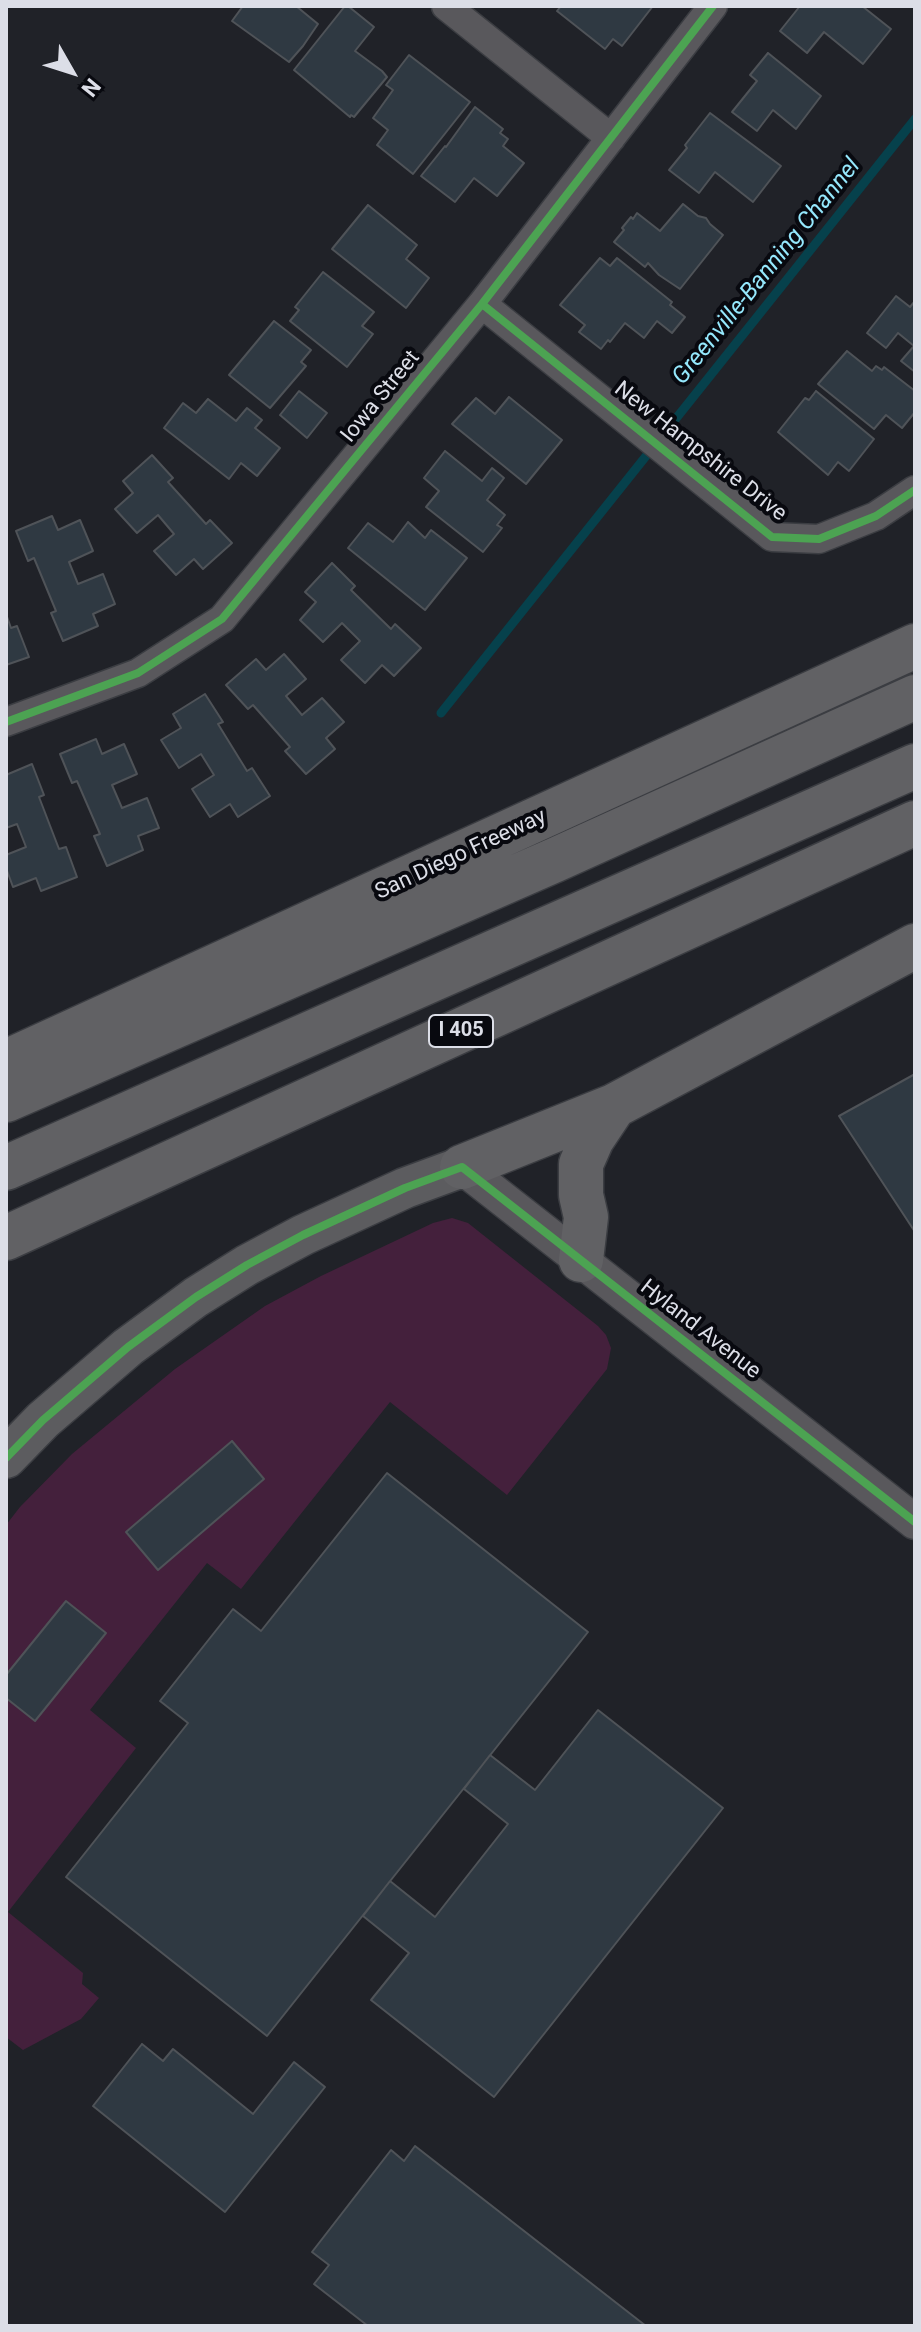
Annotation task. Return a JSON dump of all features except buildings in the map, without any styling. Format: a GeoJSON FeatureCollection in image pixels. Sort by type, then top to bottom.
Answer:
{"type":"FeatureCollection","features":[{"type":"Feature","properties":{"kind":"highway","name":"San Diego Freeway"},"geometry":{"type":"LineString","coordinates":[[6,1062],[915,646]]}},
{"type":"Feature","properties":{"kind":"highway"},"geometry":{"type":"LineString","coordinates":[[6,1100],[541,866],[915,697]]}},
{"type":"Feature","properties":{"kind":"highway"},"geometry":{"type":"LineString","coordinates":[[6,1168],[915,766]]}},
{"type":"Feature","properties":{"kind":"highway","name":"I 405"},"geometry":{"type":"LineString","coordinates":[[6,1238],[915,823]]}},
{"type":"Feature","properties":{"kind":"highway"},"geometry":{"type":"LineString","coordinates":[[462,1167],[614,1106],[915,946]]}},
{"type":"Feature","properties":{"kind":"highway"},"geometry":{"type":"LineString","coordinates":[[581,1260],[586,1217],[581,1195],[581,1164],[592,1139],[614,1106]]}},
{"type":"Feature","properties":{"kind":"main road"},"geometry":{"type":"LineString","coordinates":[[6,1458],[43,1420],[128,1347],[196,1297],[303,1235],[405,1188],[462,1167]]}},
{"type":"Feature","properties":{"kind":"street"},"geometry":{"type":"LineString","coordinates":[[446,6],[611,138]]}},
{"type":"Feature","properties":{"kind":"street","name":"Iowa Street"},"geometry":{"type":"LineString","coordinates":[[6,722],[138,673],[222,619],[482,304],[713,6]]}},
{"type":"Feature","properties":{"kind":"street","name":"New Hampshire Drive"},"geometry":{"type":"LineString","coordinates":[[482,304],[772,537],[819,539],[876,516],[915,490]]}},
{"type":"Feature","properties":{"kind":"street","name":"Hyland Avenue"},"geometry":{"type":"LineString","coordinates":[[462,1167],[915,1522]]}},
{"type":"Feature","properties":{"kind":"shaded area"},"geometry":{"type":"Polygon","coordinates":[[[452,1218],[468,1223],[598,1326],[611,1348],[607,1369],[507,1495],[390,1402],[241,1589],[207,1563],[90,1710],[136,1748],[8,1912],[83,1973],[82,1984],[99,1998],[81,2019],[23,2050],[6,2037],[6,1525],[72,1454],[175,1369],[265,1306],[433,1223],[452,1218]]]}},
{"type":"Feature","properties":{"kind":"waterway","name":"Greenville-Banning Channel"},"geometry":{"type":"LineString","coordinates":[[441,713],[915,119]]}},
{"type":"Feature","properties":{"kind":"cycle path"},"geometry":{"type":"LineString","coordinates":[[6,722],[138,673],[222,619],[482,304],[713,6]]}},
{"type":"Feature","properties":{"kind":"cycle path"},"geometry":{"type":"LineString","coordinates":[[482,304],[772,537],[819,539],[876,516],[915,490]]}},
{"type":"Feature","properties":{"kind":"cycle path"},"geometry":{"type":"LineString","coordinates":[[6,1458],[43,1420],[128,1347],[196,1297],[303,1235],[405,1188],[462,1167],[915,1522]]}}]}
